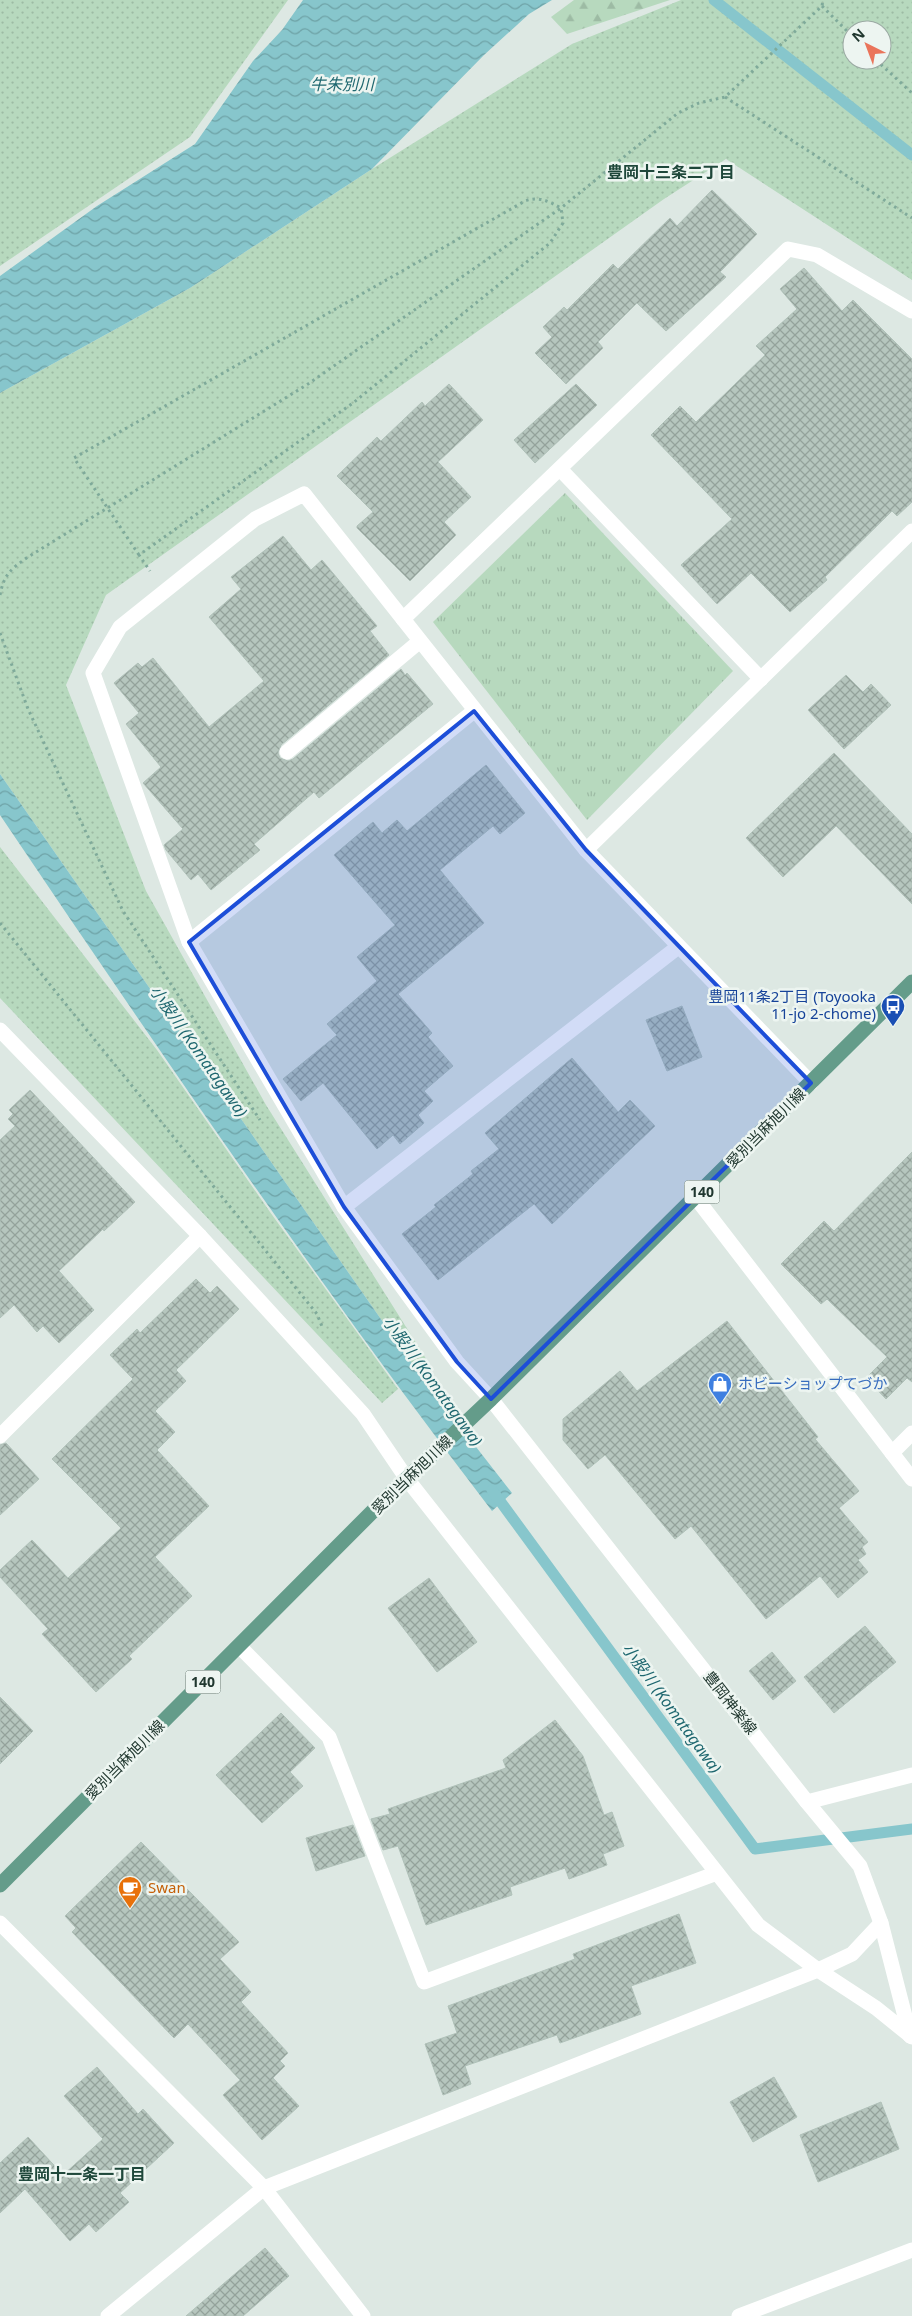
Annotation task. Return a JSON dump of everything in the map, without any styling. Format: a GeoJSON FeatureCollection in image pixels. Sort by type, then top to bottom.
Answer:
{"type":"FeatureCollection","features":[{"type":"Feature","properties":{"kind":"main road","name":"愛別当麻旭川線"},"geometry":{"type":"LineString","coordinates":[[0,1885],[406,1479],[491,1400],[912,982]]}},
{"type":"Feature","properties":{"kind":"street"},"geometry":{"type":"LineString","coordinates":[[811,1084],[586,850],[474,711],[404,619],[788,249],[817,255],[912,310]]}},
{"type":"Feature","properties":{"kind":"street"},"geometry":{"type":"LineString","coordinates":[[560,469],[760,679]]}},
{"type":"Feature","properties":{"kind":"street","name":"豊岡神楽線"},"geometry":{"type":"LineString","coordinates":[[404,619],[304,494],[256,519],[120,627],[93,674],[189,942],[344,1207],[457,1362],[491,1400],[860,1866],[881,1923],[911,2037]]}},
{"type":"Feature","properties":{"kind":"street"},"geometry":{"type":"LineString","coordinates":[[586,850],[912,531]]}},
{"type":"Feature","properties":{"kind":"street"},"geometry":{"type":"LineString","coordinates":[[287,752],[420,641]]}},
{"type":"Feature","properties":{"kind":"street"},"geometry":{"type":"LineString","coordinates":[[189,942],[474,711]]}},
{"type":"Feature","properties":{"kind":"street"},"geometry":{"type":"LineString","coordinates":[[344,1207],[678,947]]}},
{"type":"Feature","properties":{"kind":"street","name":"豊岡神楽線"},"geometry":{"type":"LineString","coordinates":[[0,1030],[200,1236],[362,1414],[406,1479],[758,1925],[818,1970],[876,2008],[911,2037]]}},
{"type":"Feature","properties":{"kind":"street"},"geometry":{"type":"LineString","coordinates":[[696,1198],[912,1479]]}},
{"type":"Feature","properties":{"kind":"street"},"geometry":{"type":"LineString","coordinates":[[0,1436],[200,1236]]}},
{"type":"Feature","properties":{"kind":"street"},"geometry":{"type":"LineString","coordinates":[[892,1453],[912,1433]]}},
{"type":"Feature","properties":{"kind":"street"},"geometry":{"type":"LineString","coordinates":[[239,1646],[328,1737],[424,1982],[717,1872]]}},
{"type":"Feature","properties":{"kind":"street"},"geometry":{"type":"LineString","coordinates":[[808,1802],[912,1775]]}},
{"type":"Feature","properties":{"kind":"street"},"geometry":{"type":"LineString","coordinates":[[0,1923],[264,2188],[363,2316]]}},
{"type":"Feature","properties":{"kind":"street"},"geometry":{"type":"LineString","coordinates":[[108,2316],[264,2188],[818,1970],[852,1954],[881,1923]]}},
{"type":"Feature","properties":{"kind":"street"},"geometry":{"type":"LineString","coordinates":[[739,2316],[912,2250]]}},
{"type":"Feature","properties":{"kind":"path"},"geometry":{"type":"LineString","coordinates":[[0,595],[3,579],[14,567],[106,507],[308,384],[561,208],[678,113],[698,103],[725,97],[822,6],[823,0]]}},
{"type":"Feature","properties":{"kind":"path"},"geometry":{"type":"LineString","coordinates":[[822,6],[842,26]]}},
{"type":"Feature","properties":{"kind":"path"},"geometry":{"type":"LineString","coordinates":[[887,70],[912,93]]}},
{"type":"Feature","properties":{"kind":"path"},"geometry":{"type":"LineString","coordinates":[[725,97],[912,218]]}},
{"type":"Feature","properties":{"kind":"path"},"geometry":{"type":"LineString","coordinates":[[164,592],[74,458],[525,202],[534,198],[544,199],[561,208]]}},
{"type":"Feature","properties":{"kind":"path"},"geometry":{"type":"LineString","coordinates":[[140,555],[353,403],[550,243],[564,223],[561,208]]}},
{"type":"Feature","properties":{"kind":"path"},"geometry":{"type":"LineString","coordinates":[[0,633],[28,709],[123,912],[255,1114]]}},
{"type":"Feature","properties":{"kind":"path"},"geometry":{"type":"LineString","coordinates":[[0,923],[317,1314],[325,1332]]}},
{"type":"Feature","properties":{"kind":"highlighted area"},"geometry":{"type":"Polygon","coordinates":[[[474,711],[586,850],[811,1083],[491,1399],[457,1362],[344,1207],[189,942],[474,711]]]}},
{"type":"Feature","properties":{"kind":"green space"},"geometry":{"type":"Polygon","coordinates":[[[0,0],[288,0],[190,137],[0,266],[0,0]]]}},
{"type":"Feature","properties":{"kind":"green space"},"geometry":{"type":"Polygon","coordinates":[[[574,0],[670,0],[567,34],[551,17],[574,0]]]}},
{"type":"Feature","properties":{"kind":"green space"},"geometry":{"type":"Polygon","coordinates":[[[681,0],[912,0],[912,280],[726,159],[664,199],[106,595],[66,685],[146,891],[266,1105],[430,1365],[420,1375],[0,774],[0,393],[190,288],[372,169],[572,44],[681,0]]]}},
{"type":"Feature","properties":{"kind":"green space"},"geometry":{"type":"Polygon","coordinates":[[[565,493],[733,671],[587,820],[433,622],[565,493]]]}},
{"type":"Feature","properties":{"kind":"green space"},"geometry":{"type":"Polygon","coordinates":[[[0,847],[157,1050],[270,1212],[398,1389],[382,1403],[0,998],[0,847]]]}},
{"type":"Feature","properties":{"kind":"water","name":"牛朱別川"},"geometry":{"type":"Polygon","coordinates":[[[303,0],[552,0],[529,14],[484,55],[372,169],[190,288],[0,393],[0,276],[97,206],[195,144],[253,61],[282,30],[303,0]]]}},
{"type":"Feature","properties":{"kind":"water"},"geometry":{"type":"Polygon","coordinates":[[[0,774],[420,1375],[512,1493],[492,1511],[302,1254],[0,815],[0,774]]]}},
{"type":"Feature","properties":{"kind":"building"},"geometry":{"type":"Polygon","coordinates":[[[712,190],[757,234],[720,272],[726,277],[666,331],[637,303],[598,342],[603,348],[566,384],[535,353],[552,337],[543,327],[564,307],[567,310],[613,264],[618,269],[670,218],[677,226],[712,190]]]}},
{"type":"Feature","properties":{"kind":"building"},"geometry":{"type":"Polygon","coordinates":[[[804,268],[842,311],[853,300],[912,359],[912,502],[897,516],[892,511],[825,577],[827,580],[790,612],[751,573],[717,604],[681,565],[732,519],[651,435],[680,406],[696,422],[765,355],[756,346],[797,309],[780,289],[804,268]]]}},
{"type":"Feature","properties":{"kind":"building"},"geometry":{"type":"Polygon","coordinates":[[[449,384],[483,420],[438,462],[471,497],[444,522],[456,535],[410,581],[357,528],[373,512],[337,476],[377,437],[381,441],[422,402],[425,406],[449,384]]]}},
{"type":"Feature","properties":{"kind":"building"},"geometry":{"type":"Polygon","coordinates":[[[576,384],[597,405],[535,463],[514,440],[576,384]]]}},
{"type":"Feature","properties":{"kind":"building"},"geometry":{"type":"Polygon","coordinates":[[[283,536],[311,570],[322,560],[377,626],[370,631],[389,655],[281,745],[278,753],[280,758],[288,761],[293,759],[401,669],[405,675],[407,673],[433,704],[319,798],[314,792],[254,844],[260,850],[211,890],[198,874],[191,880],[166,850],[164,845],[183,829],[143,783],[161,767],[126,724],[139,713],[114,683],[138,663],[142,667],[153,658],[209,727],[264,681],[209,617],[241,589],[231,577],[283,536]]]}},
{"type":"Feature","properties":{"kind":"building"},"geometry":{"type":"Polygon","coordinates":[[[846,675],[863,692],[871,684],[891,705],[844,749],[808,710],[846,675]]]}},
{"type":"Feature","properties":{"kind":"building"},"geometry":{"type":"Polygon","coordinates":[[[834,753],[912,834],[912,904],[836,826],[783,877],[746,838],[834,753]]]}},
{"type":"Feature","properties":{"kind":"building"},"geometry":{"type":"Polygon","coordinates":[[[486,765],[525,813],[500,834],[493,826],[440,870],[484,923],[398,994],[432,1033],[428,1037],[453,1066],[424,1091],[433,1101],[418,1115],[424,1123],[400,1144],[393,1135],[377,1149],[323,1083],[301,1101],[283,1079],[337,1035],[327,1024],[377,981],[357,957],[395,925],[334,855],[373,822],[382,833],[397,820],[407,831],[486,765]]]}},
{"type":"Feature","properties":{"kind":"building"},"geometry":{"type":"Polygon","coordinates":[[[682,1006],[702,1057],[667,1071],[646,1020],[682,1006]]]}},
{"type":"Feature","properties":{"kind":"building"},"geometry":{"type":"Polygon","coordinates":[[[572,1058],[618,1112],[630,1100],[655,1126],[552,1224],[534,1204],[438,1280],[402,1234],[436,1207],[434,1205],[473,1174],[471,1171],[499,1149],[485,1133],[572,1058]]]}},
{"type":"Feature","properties":{"kind":"building"},"geometry":{"type":"Polygon","coordinates":[[[30,1090],[135,1202],[104,1231],[103,1229],[59,1271],[94,1310],[59,1343],[43,1326],[37,1332],[14,1305],[0,1318],[0,1140],[15,1126],[8,1119],[13,1114],[9,1110],[30,1090]]]}},
{"type":"Feature","properties":{"kind":"building"},"geometry":{"type":"Polygon","coordinates":[[[912,1152],[912,1382],[907,1378],[886,1399],[866,1378],[887,1357],[827,1299],[821,1304],[781,1264],[824,1221],[834,1231],[912,1152]]]}},
{"type":"Feature","properties":{"kind":"building"},"geometry":{"type":"Polygon","coordinates":[[[196,1279],[210,1293],[217,1286],[239,1309],[176,1370],[186,1381],[155,1411],[175,1432],[157,1450],[209,1506],[155,1557],[192,1596],[129,1656],[132,1659],[96,1692],[42,1634],[48,1629],[0,1577],[0,1570],[32,1540],[68,1578],[121,1528],[52,1459],[133,1379],[110,1355],[137,1329],[140,1333],[196,1279]]]}},
{"type":"Feature","properties":{"kind":"building"},"geometry":{"type":"Polygon","coordinates":[[[727,1321],[818,1437],[815,1439],[859,1491],[839,1508],[868,1542],[862,1547],[866,1554],[858,1560],[868,1572],[838,1598],[820,1576],[766,1619],[691,1526],[675,1539],[605,1455],[588,1469],[563,1440],[563,1419],[620,1371],[637,1391],[727,1321]]]}},
{"type":"Feature","properties":{"kind":"building"},"geometry":{"type":"Polygon","coordinates":[[[6,1443],[39,1479],[0,1515],[0,1445],[6,1443]]]}},
{"type":"Feature","properties":{"kind":"building"},"geometry":{"type":"Polygon","coordinates":[[[429,1578],[477,1642],[437,1672],[388,1608],[429,1578]]]}},
{"type":"Feature","properties":{"kind":"building"},"geometry":{"type":"Polygon","coordinates":[[[865,1626],[896,1662],[834,1713],[804,1677],[865,1626]]]}},
{"type":"Feature","properties":{"kind":"building"},"geometry":{"type":"Polygon","coordinates":[[[772,1652],[796,1681],[773,1700],[749,1671],[772,1652]]]}},
{"type":"Feature","properties":{"kind":"building"},"geometry":{"type":"Polygon","coordinates":[[[0,1697],[33,1731],[0,1764],[0,1697]]]}},
{"type":"Feature","properties":{"kind":"building"},"geometry":{"type":"Polygon","coordinates":[[[281,1713],[315,1748],[290,1772],[303,1786],[262,1823],[216,1775],[281,1713]]]}},
{"type":"Feature","properties":{"kind":"building"},"geometry":{"type":"Polygon","coordinates":[[[555,1720],[583,1756],[604,1815],[612,1812],[624,1846],[603,1854],[607,1865],[569,1879],[565,1868],[510,1887],[512,1895],[426,1925],[398,1846],[383,1850],[371,1819],[390,1814],[388,1809],[506,1768],[503,1760],[555,1720]]]}},
{"type":"Feature","properties":{"kind":"building"},"geometry":{"type":"Polygon","coordinates":[[[353,1825],[365,1856],[316,1871],[306,1838],[353,1825]]]}},
{"type":"Feature","properties":{"kind":"building"},"geometry":{"type":"Polygon","coordinates":[[[141,1842],[239,1942],[220,1959],[251,1992],[241,2002],[288,2053],[280,2061],[285,2066],[273,2078],[299,2106],[262,2140],[223,2095],[240,2080],[188,2024],[174,2038],[72,1932],[76,1928],[65,1916],[141,1842]]]}},
{"type":"Feature","properties":{"kind":"building"},"geometry":{"type":"Polygon","coordinates":[[[679,1914],[696,1963],[631,1986],[641,2014],[560,2043],[557,2035],[465,2066],[471,2084],[443,2095],[425,2044],[457,2033],[448,2006],[575,1959],[573,1954],[679,1914]]]}},
{"type":"Feature","properties":{"kind":"building"},"geometry":{"type":"Polygon","coordinates":[[[97,2067],[138,2114],[143,2109],[174,2143],[120,2193],[129,2202],[96,2232],[89,2224],[70,2241],[25,2189],[0,2213],[0,2163],[28,2137],[63,2175],[103,2139],[64,2096],[97,2067]]]}},
{"type":"Feature","properties":{"kind":"building"},"geometry":{"type":"Polygon","coordinates":[[[774,2077],[797,2117],[753,2142],[730,2102],[774,2077]]]}},
{"type":"Feature","properties":{"kind":"building"},"geometry":{"type":"Polygon","coordinates":[[[881,2102],[899,2149],[818,2182],[800,2135],[881,2102]]]}},
{"type":"Feature","properties":{"kind":"building"},"geometry":{"type":"Polygon","coordinates":[[[265,2248],[289,2276],[243,2316],[186,2316],[265,2248]]]}},
{"type":"Feature","properties":{"kind":"waterway"},"geometry":{"type":"LineString","coordinates":[[714,0],[912,155]]}},
{"type":"Feature","properties":{"kind":"waterway","name":"小股川 (Komatagawa)"},"geometry":{"type":"LineString","coordinates":[[492,1490],[755,1849],[912,1829]]}},
{"type":"Feature","properties":{"kind":"place","name":"豊岡11条2丁目 (Toyooka 11-jo 2-chome)"},"geometry":{"type":"Point","coordinates":[893,1027]}},
{"type":"Feature","properties":{"kind":"place","name":"ホビーショップてづか"},"geometry":{"type":"Point","coordinates":[720,1405]}},
{"type":"Feature","properties":{"kind":"place","name":"Swan"},"geometry":{"type":"Point","coordinates":[130,1909]}},
{"type":"Feature","properties":{"kind":"district","name":"豊岡十三条二丁目"},"geometry":{"type":"Point","coordinates":[671,172]}},
{"type":"Feature","properties":{"kind":"district","name":"豊岡十一条一丁目"},"geometry":{"type":"Point","coordinates":[82,2174]}}]}
